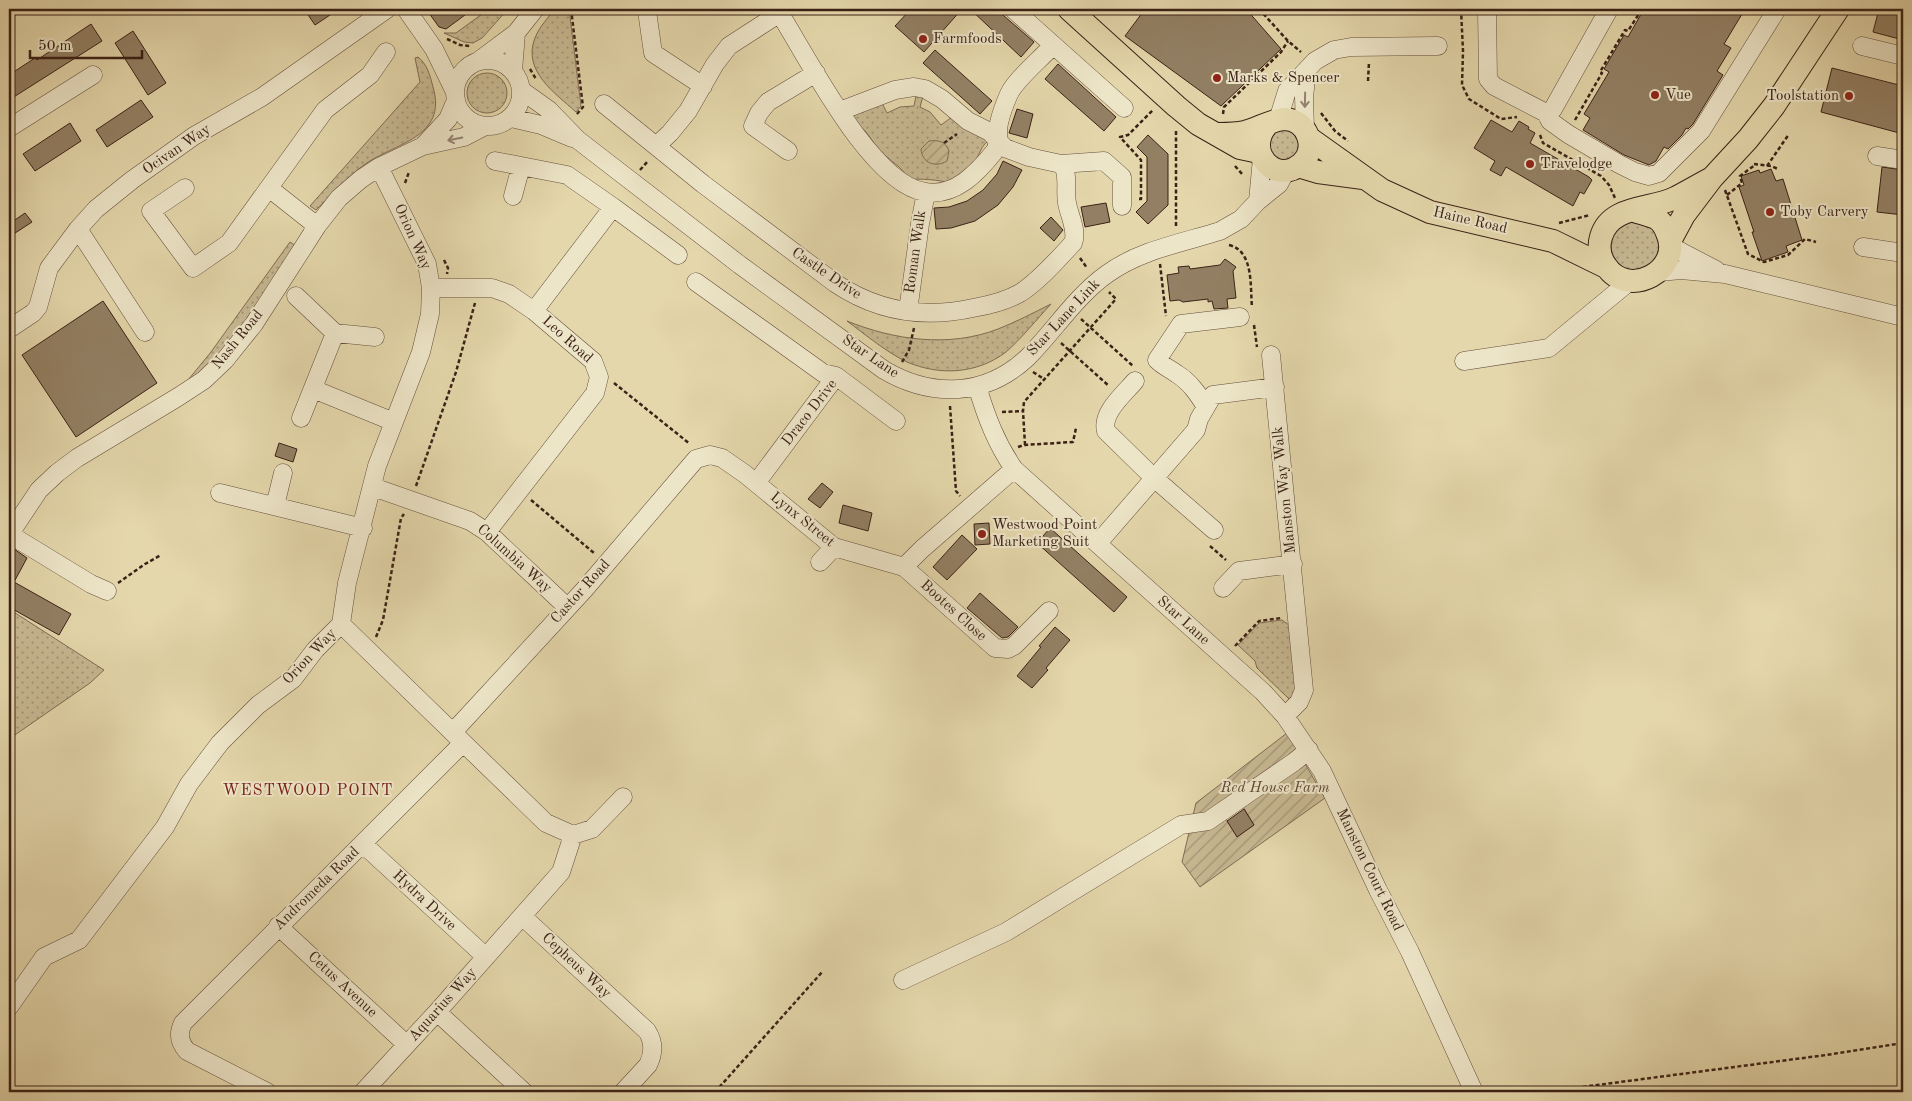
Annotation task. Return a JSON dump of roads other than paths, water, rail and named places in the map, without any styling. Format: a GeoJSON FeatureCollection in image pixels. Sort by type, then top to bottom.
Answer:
{"type":"FeatureCollection","features":[{"type":"Feature","properties":{"kind":"main road","name":"Haine Road"},"geometry":{"type":"LineString","coordinates":[[1069,9],[1198,124],[1223,122],[1240,148],[1260,155],[1272,168],[1364,178]]}},
{"type":"Feature","properties":{"kind":"main road"},"geometry":{"type":"LineString","coordinates":[[1630,281],[1643,281],[1659,272],[1666,262],[1670,243],[1684,215],[1718,183],[1748,139],[1774,106],[1838,9]]}},
{"type":"Feature","properties":{"kind":"main road","name":"Haine Road"},"geometry":{"type":"LineString","coordinates":[[1273,122],[1293,120],[1307,134],[1364,178],[1382,190],[1430,212],[1553,240],[1606,267],[1620,278],[1630,281]]}},
{"type":"Feature","properties":{"kind":"main road"},"geometry":{"type":"LineString","coordinates":[[1223,122],[1244,132],[1273,122]]}},
{"type":"Feature","properties":{"kind":"main road"},"geometry":{"type":"LineString","coordinates":[[1260,155],[1259,137],[1273,122]]}},
{"type":"Feature","properties":{"kind":"main road"},"geometry":{"type":"LineString","coordinates":[[1292,169],[1308,154],[1307,134]]}},
{"type":"Feature","properties":{"kind":"main road","name":"Haine Road"},"geometry":{"type":"LineString","coordinates":[[1553,240],[1583,236],[1604,228],[1621,213],[1625,206],[1674,198],[1718,183]]}},
{"type":"Feature","properties":{"kind":"main road"},"geometry":{"type":"LineString","coordinates":[[1625,206],[1657,218],[1664,227],[1670,243]]}},
{"type":"Feature","properties":{"kind":"main road"},"geometry":{"type":"LineString","coordinates":[[1604,228],[1600,238],[1599,249],[1606,267]]}},
{"type":"Feature","properties":{"kind":"street","name":"Ocivan Way"},"geometry":{"type":"LineString","coordinates":[[9,329],[33,313],[38,307],[49,268],[78,229],[96,209],[194,136],[262,97],[387,9]]}},
{"type":"Feature","properties":{"kind":"street"},"geometry":{"type":"LineString","coordinates":[[406,9],[454,60],[475,58],[496,61],[506,65],[513,71],[520,83],[521,90],[519,105],[510,118],[494,126],[475,124],[466,118],[460,110],[437,42]]}},
{"type":"Feature","properties":{"kind":"street"},"geometry":{"type":"LineString","coordinates":[[456,96],[461,76],[475,58],[516,33],[535,9]]}},
{"type":"Feature","properties":{"kind":"street"},"geometry":{"type":"LineString","coordinates":[[650,9],[647,11],[647,22],[653,53],[703,86]]}},
{"type":"Feature","properties":{"kind":"street"},"geometry":{"type":"LineString","coordinates":[[1012,9],[1124,108]]}},
{"type":"Feature","properties":{"kind":"street"},"geometry":{"type":"LineString","coordinates":[[1487,9],[1488,79],[1494,86],[1546,113],[1550,121],[1568,134],[1635,172],[1649,176],[1659,173],[1701,131],[1776,9]]}},
{"type":"Feature","properties":{"kind":"street"},"geometry":{"type":"LineString","coordinates":[[1546,113],[1552,109],[1608,9]]}},
{"type":"Feature","properties":{"kind":"street"},"geometry":{"type":"LineString","coordinates":[[656,146],[679,122],[715,64],[729,46],[779,11],[857,138],[876,159],[908,186],[926,192],[951,189],[970,178],[996,150],[999,122],[1010,93],[1052,46]]}},
{"type":"Feature","properties":{"kind":"street"},"geometry":{"type":"LineString","coordinates":[[513,71],[516,33]]}},
{"type":"Feature","properties":{"kind":"street"},"geometry":{"type":"LineString","coordinates":[[1273,122],[1287,91],[1315,61],[1334,50],[1351,47],[1438,46]]}},
{"type":"Feature","properties":{"kind":"street"},"geometry":{"type":"LineString","coordinates":[[1862,46],[1903,56]]}},
{"type":"Feature","properties":{"kind":"street"},"geometry":{"type":"LineString","coordinates":[[185,188],[151,211],[193,268],[228,243],[325,110],[370,76],[386,52]]}},
{"type":"Feature","properties":{"kind":"street"},"geometry":{"type":"LineString","coordinates":[[1307,71],[1304,97],[1307,134]]}},
{"type":"Feature","properties":{"kind":"street"},"geometry":{"type":"LineString","coordinates":[[788,152],[753,126],[759,113],[768,102],[816,73]]}},
{"type":"Feature","properties":{"kind":"street"},"geometry":{"type":"LineString","coordinates":[[9,128],[93,76]]}},
{"type":"Feature","properties":{"kind":"street"},"geometry":{"type":"LineString","coordinates":[[840,111],[895,90],[914,87],[925,89],[942,99],[968,121],[990,132],[1005,148],[1061,164],[1104,161],[1122,177],[1122,206]]}},
{"type":"Feature","properties":{"kind":"street","name":"Star Lane"},"geometry":{"type":"LineString","coordinates":[[521,90],[549,110],[578,140],[740,265],[884,370],[909,383],[936,389],[978,386],[994,434],[1003,453],[1014,469],[1263,692],[1285,716]]}},
{"type":"Feature","properties":{"kind":"street","name":"Nash Road"},"geometry":{"type":"LineString","coordinates":[[423,146],[448,118],[456,96]]}},
{"type":"Feature","properties":{"kind":"street","name":"Castle Drive"},"geometry":{"type":"LineString","coordinates":[[604,104],[718,195],[850,294],[875,304],[911,312],[929,314],[948,313],[1005,300],[1032,283],[1065,251],[1074,239],[1074,226],[1067,203],[1066,174],[1061,164]]}},
{"type":"Feature","properties":{"kind":"street","name":"Star Lane"},"geometry":{"type":"LineString","coordinates":[[510,118],[541,125],[578,140]]}},
{"type":"Feature","properties":{"kind":"street","name":"Nash Road"},"geometry":{"type":"LineString","coordinates":[[9,534],[39,490],[57,473],[77,458],[204,380],[225,360],[254,324],[317,226],[339,198],[360,179],[379,167],[423,146],[464,137],[485,126]]}},
{"type":"Feature","properties":{"kind":"street"},"geometry":{"type":"LineString","coordinates":[[1258,202],[1260,155]]}},
{"type":"Feature","properties":{"kind":"street"},"geometry":{"type":"LineString","coordinates":[[1877,156],[1903,160]]}},
{"type":"Feature","properties":{"kind":"street"},"geometry":{"type":"LineString","coordinates":[[495,161],[567,175],[614,207],[678,255]]}},
{"type":"Feature","properties":{"kind":"street"},"geometry":{"type":"LineString","coordinates":[[513,196],[521,166]]}},
{"type":"Feature","properties":{"kind":"street","name":"Orion Way"},"geometry":{"type":"LineString","coordinates":[[9,1007],[44,957],[79,940],[165,827],[189,784],[220,743],[258,705],[292,679],[315,650],[341,624],[347,583],[363,528],[377,466],[421,352],[430,314],[439,288],[379,167]]}},
{"type":"Feature","properties":{"kind":"street","name":"Star Lane Link"},"geometry":{"type":"LineString","coordinates":[[978,386],[999,378],[1018,366],[1030,355],[1085,292],[1109,272],[1148,252],[1220,231],[1241,219],[1280,184],[1292,169]]}},
{"type":"Feature","properties":{"kind":"street"},"geometry":{"type":"LineString","coordinates":[[269,188],[317,226]]}},
{"type":"Feature","properties":{"kind":"street","name":"Roman Walk"},"geometry":{"type":"LineString","coordinates":[[911,312],[920,224],[926,192]]}},
{"type":"Feature","properties":{"kind":"street"},"geometry":{"type":"LineString","coordinates":[[534,311],[614,207]]}},
{"type":"Feature","properties":{"kind":"street"},"geometry":{"type":"LineString","coordinates":[[78,229],[145,332]]}},
{"type":"Feature","properties":{"kind":"street"},"geometry":{"type":"LineString","coordinates":[[1670,243],[1725,274]]}},
{"type":"Feature","properties":{"kind":"street"},"geometry":{"type":"LineString","coordinates":[[1862,248],[1903,253]]}},
{"type":"Feature","properties":{"kind":"street"},"geometry":{"type":"LineString","coordinates":[[1659,272],[1681,270],[1725,274],[1903,317]]}},
{"type":"Feature","properties":{"kind":"street"},"geometry":{"type":"LineString","coordinates":[[1464,361],[1549,348],[1630,281]]}},
{"type":"Feature","properties":{"kind":"street"},"geometry":{"type":"LineString","coordinates":[[696,282],[824,373],[836,376]]}},
{"type":"Feature","properties":{"kind":"street","name":"Leo Road"},"geometry":{"type":"LineString","coordinates":[[439,288],[492,288],[510,294],[534,311],[594,361],[599,377],[595,393],[487,532]]}},
{"type":"Feature","properties":{"kind":"street"},"geometry":{"type":"LineString","coordinates":[[296,296],[334,333],[375,337]]}},
{"type":"Feature","properties":{"kind":"street"},"geometry":{"type":"LineString","coordinates":[[1206,407],[1196,390],[1177,373],[1157,360],[1181,324],[1240,317]]}},
{"type":"Feature","properties":{"kind":"street"},"geometry":{"type":"LineString","coordinates":[[302,418],[334,333]]}},
{"type":"Feature","properties":{"kind":"street","name":"Manston Way Walk"},"geometry":{"type":"LineString","coordinates":[[1271,355],[1292,564],[1292,621],[1304,690],[1299,702],[1285,716]]}},
{"type":"Feature","properties":{"kind":"street"},"geometry":{"type":"LineString","coordinates":[[1136,375],[1106,418],[1104,426],[1106,431],[1154,478],[1214,530]]}},
{"type":"Feature","properties":{"kind":"street","name":"Draco Drive"},"geometry":{"type":"LineString","coordinates":[[756,483],[836,376],[896,422]]}},
{"type":"Feature","properties":{"kind":"street"},"geometry":{"type":"LineString","coordinates":[[1098,543],[1196,430],[1199,419],[1213,395],[1274,387]]}},
{"type":"Feature","properties":{"kind":"street"},"geometry":{"type":"LineString","coordinates":[[313,389],[394,422]]}},
{"type":"Feature","properties":{"kind":"street","name":"Lynx Street"},"geometry":{"type":"LineString","coordinates":[[706,456],[722,458],[756,483],[834,548],[904,568]]}},
{"type":"Feature","properties":{"kind":"street","name":"Castor Road"},"geometry":{"type":"LineString","coordinates":[[458,737],[504,679],[696,459],[706,456]]}},
{"type":"Feature","properties":{"kind":"street"},"geometry":{"type":"LineString","coordinates":[[904,568],[1014,469]]}},
{"type":"Feature","properties":{"kind":"street"},"geometry":{"type":"LineString","coordinates":[[275,506],[283,473]]}},
{"type":"Feature","properties":{"kind":"street","name":"Columbia Way"},"geometry":{"type":"LineString","coordinates":[[373,486],[470,521],[487,532],[567,607]]}},
{"type":"Feature","properties":{"kind":"street"},"geometry":{"type":"LineString","coordinates":[[220,493],[363,528]]}},
{"type":"Feature","properties":{"kind":"street"},"geometry":{"type":"LineString","coordinates":[[9,534],[91,584],[107,591]]}},
{"type":"Feature","properties":{"kind":"street"},"geometry":{"type":"LineString","coordinates":[[820,562],[834,548]]}},
{"type":"Feature","properties":{"kind":"street"},"geometry":{"type":"LineString","coordinates":[[1223,588],[1239,571],[1292,564]]}},
{"type":"Feature","properties":{"kind":"street","name":"Bootes Close"},"geometry":{"type":"LineString","coordinates":[[904,568],[995,648],[1008,650],[1014,646],[1049,611]]}},
{"type":"Feature","properties":{"kind":"street"},"geometry":{"type":"LineString","coordinates":[[341,624],[546,823],[573,835],[592,829],[623,798]]}},
{"type":"Feature","properties":{"kind":"street","name":"Manston Court Road"},"geometry":{"type":"LineString","coordinates":[[1285,716],[1322,771],[1378,890],[1410,952],[1474,1092]]}},
{"type":"Feature","properties":{"kind":"street","name":"Andromeda Road"},"geometry":{"type":"LineString","coordinates":[[266,1092],[187,1051],[180,1039],[181,1028],[278,926],[363,844],[458,737]]}},
{"type":"Feature","properties":{"kind":"street"},"geometry":{"type":"LineString","coordinates":[[903,980],[1006,932],[1181,825],[1208,821],[1309,750]]}},
{"type":"Feature","properties":{"kind":"street"},"geometry":{"type":"LineString","coordinates":[[523,917],[561,872],[573,835]]}},
{"type":"Feature","properties":{"kind":"street","name":"Hydra Drive"},"geometry":{"type":"LineString","coordinates":[[363,844],[486,957]]}},
{"type":"Feature","properties":{"kind":"street","name":"Aquarius Way"},"geometry":{"type":"LineString","coordinates":[[363,1092],[523,917]]}},
{"type":"Feature","properties":{"kind":"street","name":"Cepheus Way"},"geometry":{"type":"LineString","coordinates":[[523,917],[647,1031],[650,1036],[653,1047],[651,1059],[623,1092]]}},
{"type":"Feature","properties":{"kind":"street","name":"Cetus Avenue"},"geometry":{"type":"LineString","coordinates":[[278,926],[406,1044]]}},
{"type":"Feature","properties":{"kind":"street"},"geometry":{"type":"LineString","coordinates":[[437,1012],[524,1092]]}},
{"type":"Feature","properties":{"kind":"place","name":"Farmfoods"},"geometry":{"type":"Point","coordinates":[923,39]}},
{"type":"Feature","properties":{"kind":"place","name":"Marks & Spencer"},"geometry":{"type":"Point","coordinates":[1217,78]}},
{"type":"Feature","properties":{"kind":"place","name":"Vue"},"geometry":{"type":"Point","coordinates":[1655,95]}},
{"type":"Feature","properties":{"kind":"place","name":"Toolstation"},"geometry":{"type":"Point","coordinates":[1849,96]}},
{"type":"Feature","properties":{"kind":"place","name":"Travelodge"},"geometry":{"type":"Point","coordinates":[1530,164]}},
{"type":"Feature","properties":{"kind":"place","name":"Toby Carvery"},"geometry":{"type":"Point","coordinates":[1770,212]}},
{"type":"Feature","properties":{"kind":"place","name":"Westwood Point Marketing Suit"},"geometry":{"type":"Point","coordinates":[982,534]}},
{"type":"Feature","properties":{"kind":"district","name":"WESTWOOD POINT"},"geometry":{"type":"Point","coordinates":[308,791]}},
{"type":"Feature","properties":{"kind":"park label","name":"Red House Farm"},"geometry":{"type":"Point","coordinates":[1275,788]}}]}
